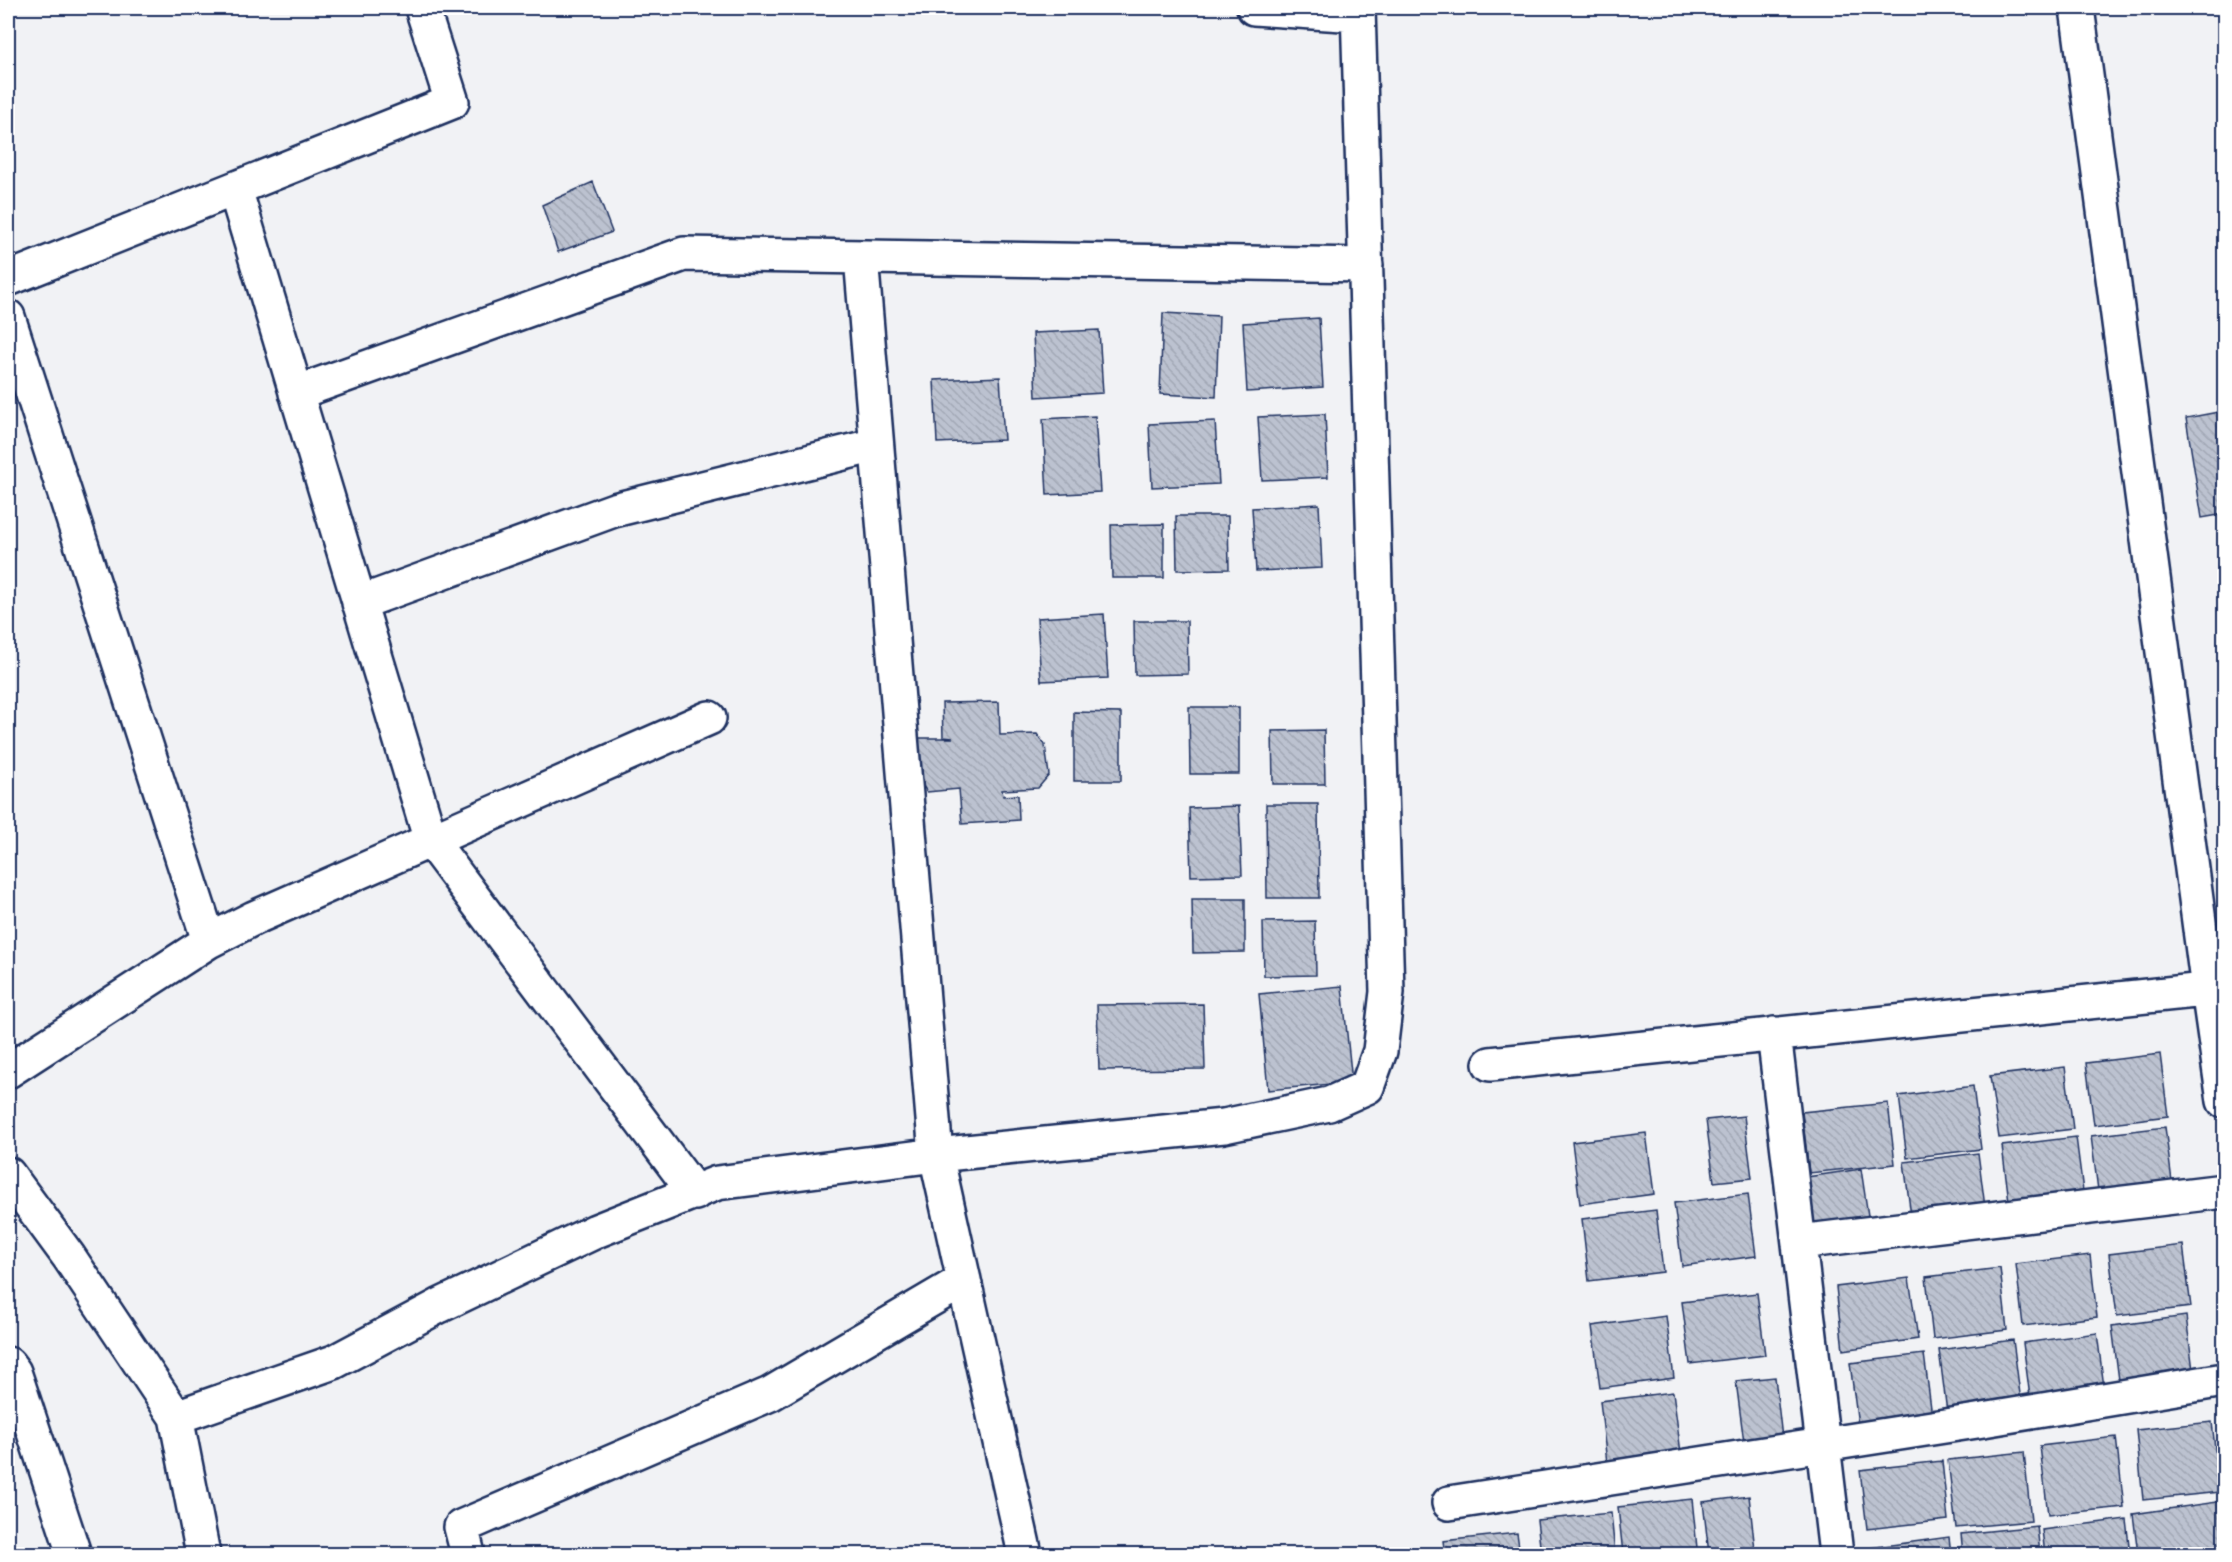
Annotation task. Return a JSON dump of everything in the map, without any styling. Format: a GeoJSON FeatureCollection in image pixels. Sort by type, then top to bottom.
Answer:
{"type":"FeatureCollection","features":[{"type":"Feature","properties":{"kind":"street"},"geometry":{"type":"LineString","coordinates":[[8,279],[452,102],[422,8]]}},
{"type":"Feature","properties":{"kind":"street"},"geometry":{"type":"LineString","coordinates":[[176,1417],[334,1362],[439,1305],[596,1232],[717,1184],[936,1155],[1224,1126],[1329,1104],[1367,1087],[1380,1051],[1388,992],[1358,11],[1254,8]]}},
{"type":"Feature","properties":{"kind":"street"},"geometry":{"type":"LineString","coordinates":[[2077,8],[2216,989],[2224,1101]]}},
{"type":"Feature","properties":{"kind":"street"},"geometry":{"type":"LineString","coordinates":[[235,189],[431,841],[695,1192]]}},
{"type":"Feature","properties":{"kind":"street"},"geometry":{"type":"LineString","coordinates":[[296,393],[684,254],[1366,265]]}},
{"type":"Feature","properties":{"kind":"street"},"geometry":{"type":"LineString","coordinates":[[861,257],[936,1155],[1025,1554]]}},
{"type":"Feature","properties":{"kind":"street"},"geometry":{"type":"LineString","coordinates":[[8,317],[209,941]]}},
{"type":"Feature","properties":{"kind":"street"},"geometry":{"type":"LineString","coordinates":[[359,603],[614,510],[876,445]]}},
{"type":"Feature","properties":{"kind":"street"},"geometry":{"type":"LineString","coordinates":[[8,1071],[209,941],[254,918],[710,718]]}},
{"type":"Feature","properties":{"kind":"street"},"geometry":{"type":"LineString","coordinates":[[1490,1064],[2216,989]]}},
{"type":"Feature","properties":{"kind":"street"},"geometry":{"type":"LineString","coordinates":[[1774,1034],[1836,1554]]}},
{"type":"Feature","properties":{"kind":"street"},"geometry":{"type":"LineString","coordinates":[[8,1174],[69,1257],[176,1417],[203,1554]]}},
{"type":"Feature","properties":{"kind":"street"},"geometry":{"type":"LineString","coordinates":[[1799,1242],[2224,1191]]}},
{"type":"Feature","properties":{"kind":"street"},"geometry":{"type":"LineString","coordinates":[[468,1554],[462,1527],[770,1394],[964,1280]]}},
{"type":"Feature","properties":{"kind":"street"},"geometry":{"type":"LineString","coordinates":[[8,1364],[14,1372],[74,1554]]}},
{"type":"Feature","properties":{"kind":"street"},"geometry":{"type":"LineString","coordinates":[[1449,1503],[2224,1380]]}},
{"type":"Feature","properties":{"kind":"building"},"geometry":{"type":"Polygon","coordinates":[[[593,182],[612,232],[558,252],[542,205],[593,182]]]}},
{"type":"Feature","properties":{"kind":"building"},"geometry":{"type":"Polygon","coordinates":[[[1163,313],[1219,316],[1216,397],[1160,394],[1163,313]]]}},
{"type":"Feature","properties":{"kind":"building"},"geometry":{"type":"Polygon","coordinates":[[[1319,318],[1323,387],[1247,392],[1243,323],[1319,318]]]}},
{"type":"Feature","properties":{"kind":"building"},"geometry":{"type":"Polygon","coordinates":[[[1099,330],[1103,393],[1036,397],[1033,333],[1099,330]]]}},
{"type":"Feature","properties":{"kind":"building"},"geometry":{"type":"Polygon","coordinates":[[[1000,377],[1004,440],[937,443],[934,380],[1000,377]]]}},
{"type":"Feature","properties":{"kind":"building"},"geometry":{"type":"Polygon","coordinates":[[[2224,411],[2224,514],[2202,518],[2186,418],[2224,411]]]}},
{"type":"Feature","properties":{"kind":"building"},"geometry":{"type":"Polygon","coordinates":[[[1325,414],[1328,477],[1262,480],[1258,417],[1325,414]]]}},
{"type":"Feature","properties":{"kind":"building"},"geometry":{"type":"Polygon","coordinates":[[[1095,416],[1100,492],[1047,495],[1043,419],[1095,416]]]}},
{"type":"Feature","properties":{"kind":"building"},"geometry":{"type":"Polygon","coordinates":[[[1215,421],[1219,484],[1152,487],[1149,424],[1215,421]]]}},
{"type":"Feature","properties":{"kind":"building"},"geometry":{"type":"Polygon","coordinates":[[[1319,504],[1322,568],[1256,571],[1252,508],[1319,504]]]}},
{"type":"Feature","properties":{"kind":"building"},"geometry":{"type":"Polygon","coordinates":[[[1176,516],[1228,516],[1229,569],[1177,570],[1176,516]]]}},
{"type":"Feature","properties":{"kind":"building"},"geometry":{"type":"Polygon","coordinates":[[[1164,524],[1164,578],[1112,578],[1111,525],[1164,524]]]}},
{"type":"Feature","properties":{"kind":"building"},"geometry":{"type":"Polygon","coordinates":[[[1104,614],[1108,678],[1041,681],[1037,618],[1104,614]]]}},
{"type":"Feature","properties":{"kind":"building"},"geometry":{"type":"Polygon","coordinates":[[[1134,621],[1187,621],[1188,674],[1135,675],[1134,621]]]}},
{"type":"Feature","properties":{"kind":"building"},"geometry":{"type":"Polygon","coordinates":[[[999,702],[1000,735],[1037,734],[1045,745],[1049,775],[1038,788],[1002,790],[1003,796],[1018,795],[1019,820],[962,824],[959,789],[927,792],[919,780],[918,738],[953,738],[943,737],[942,703],[999,702]]]}},
{"type":"Feature","properties":{"kind":"building"},"geometry":{"type":"Polygon","coordinates":[[[1189,707],[1239,707],[1239,774],[1190,774],[1189,707]]]}},
{"type":"Feature","properties":{"kind":"building"},"geometry":{"type":"Polygon","coordinates":[[[1074,712],[1121,713],[1121,781],[1074,781],[1074,712]]]}},
{"type":"Feature","properties":{"kind":"building"},"geometry":{"type":"Polygon","coordinates":[[[1324,730],[1325,784],[1273,784],[1272,731],[1324,730]]]}},
{"type":"Feature","properties":{"kind":"building"},"geometry":{"type":"Polygon","coordinates":[[[1266,804],[1318,804],[1319,898],[1267,898],[1266,804]]]}},
{"type":"Feature","properties":{"kind":"building"},"geometry":{"type":"Polygon","coordinates":[[[1239,806],[1242,875],[1191,876],[1189,808],[1239,806]]]}},
{"type":"Feature","properties":{"kind":"building"},"geometry":{"type":"Polygon","coordinates":[[[1192,899],[1245,899],[1245,952],[1193,953],[1192,899]]]}},
{"type":"Feature","properties":{"kind":"building"},"geometry":{"type":"Polygon","coordinates":[[[1315,921],[1316,975],[1264,976],[1263,922],[1315,921]]]}},
{"type":"Feature","properties":{"kind":"building"},"geometry":{"type":"Polygon","coordinates":[[[1342,986],[1352,1082],[1268,1090],[1259,994],[1342,986]]]}},
{"type":"Feature","properties":{"kind":"building"},"geometry":{"type":"Polygon","coordinates":[[[1203,1004],[1205,1069],[1099,1070],[1097,1005],[1203,1004]]]}},
{"type":"Feature","properties":{"kind":"building"},"geometry":{"type":"Polygon","coordinates":[[[2160,1054],[2168,1116],[2094,1125],[2086,1063],[2160,1054]]]}},
{"type":"Feature","properties":{"kind":"building"},"geometry":{"type":"Polygon","coordinates":[[[2065,1067],[2073,1129],[1999,1138],[1990,1076],[2065,1067]]]}},
{"type":"Feature","properties":{"kind":"building"},"geometry":{"type":"Polygon","coordinates":[[[1973,1086],[1981,1149],[1907,1158],[1899,1096],[1973,1086]]]}},
{"type":"Feature","properties":{"kind":"building"},"geometry":{"type":"Polygon","coordinates":[[[1888,1103],[1895,1164],[1809,1173],[1802,1112],[1888,1103]]]}},
{"type":"Feature","properties":{"kind":"building"},"geometry":{"type":"Polygon","coordinates":[[[1744,1116],[1752,1178],[1714,1182],[1706,1120],[1744,1116]]]}},
{"type":"Feature","properties":{"kind":"building"},"geometry":{"type":"Polygon","coordinates":[[[2165,1127],[2173,1189],[2099,1198],[2091,1136],[2165,1127]]]}},
{"type":"Feature","properties":{"kind":"building"},"geometry":{"type":"Polygon","coordinates":[[[1646,1133],[1654,1194],[1580,1204],[1572,1142],[1646,1133]]]}},
{"type":"Feature","properties":{"kind":"building"},"geometry":{"type":"Polygon","coordinates":[[[2076,1137],[2084,1199],[2010,1209],[2002,1146],[2076,1137]]]}},
{"type":"Feature","properties":{"kind":"building"},"geometry":{"type":"Polygon","coordinates":[[[1978,1153],[1986,1215],[1912,1224],[1904,1162],[1978,1153]]]}},
{"type":"Feature","properties":{"kind":"building"},"geometry":{"type":"Polygon","coordinates":[[[1861,1169],[1870,1229],[1815,1237],[1807,1177],[1861,1169]]]}},
{"type":"Feature","properties":{"kind":"building"},"geometry":{"type":"Polygon","coordinates":[[[1748,1194],[1756,1256],[1682,1266],[1674,1203],[1748,1194]]]}},
{"type":"Feature","properties":{"kind":"building"},"geometry":{"type":"Polygon","coordinates":[[[1656,1210],[1663,1272],[1589,1281],[1582,1219],[1656,1210]]]}},
{"type":"Feature","properties":{"kind":"building"},"geometry":{"type":"Polygon","coordinates":[[[2183,1245],[2191,1307],[2117,1316],[2109,1254],[2183,1245]]]}},
{"type":"Feature","properties":{"kind":"building"},"geometry":{"type":"Polygon","coordinates":[[[2090,1255],[2097,1317],[2023,1326],[2016,1264],[2090,1255]]]}},
{"type":"Feature","properties":{"kind":"building"},"geometry":{"type":"Polygon","coordinates":[[[2000,1268],[2007,1330],[1933,1339],[1926,1277],[2000,1268]]]}},
{"type":"Feature","properties":{"kind":"building"},"geometry":{"type":"Polygon","coordinates":[[[1909,1278],[1918,1339],[1843,1350],[1836,1287],[1909,1278]]]}},
{"type":"Feature","properties":{"kind":"building"},"geometry":{"type":"Polygon","coordinates":[[[1757,1293],[1765,1355],[1690,1364],[1682,1302],[1757,1293]]]}},
{"type":"Feature","properties":{"kind":"building"},"geometry":{"type":"Polygon","coordinates":[[[1666,1316],[1674,1378],[1600,1388],[1592,1326],[1666,1316]]]}},
{"type":"Feature","properties":{"kind":"building"},"geometry":{"type":"Polygon","coordinates":[[[2186,1316],[2194,1378],[2120,1388],[2112,1326],[2186,1316]]]}},
{"type":"Feature","properties":{"kind":"building"},"geometry":{"type":"Polygon","coordinates":[[[2097,1333],[2105,1395],[2031,1405],[2023,1343],[2097,1333]]]}},
{"type":"Feature","properties":{"kind":"building"},"geometry":{"type":"Polygon","coordinates":[[[2013,1340],[2021,1402],[1947,1412],[1939,1350],[2013,1340]]]}},
{"type":"Feature","properties":{"kind":"building"},"geometry":{"type":"Polygon","coordinates":[[[1924,1354],[1932,1416],[1858,1425],[1850,1363],[1924,1354]]]}},
{"type":"Feature","properties":{"kind":"building"},"geometry":{"type":"Polygon","coordinates":[[[1775,1377],[1782,1438],[1744,1443],[1736,1381],[1775,1377]]]}},
{"type":"Feature","properties":{"kind":"building"},"geometry":{"type":"Polygon","coordinates":[[[1673,1392],[1681,1453],[1607,1463],[1600,1401],[1673,1392]]]}},
{"type":"Feature","properties":{"kind":"building"},"geometry":{"type":"Polygon","coordinates":[[[2212,1422],[2220,1492],[2143,1500],[2136,1430],[2212,1422]]]}},
{"type":"Feature","properties":{"kind":"building"},"geometry":{"type":"Polygon","coordinates":[[[2116,1437],[2124,1507],[2048,1515],[2040,1446],[2116,1437]]]}},
{"type":"Feature","properties":{"kind":"building"},"geometry":{"type":"Polygon","coordinates":[[[2024,1452],[2031,1521],[1956,1528],[1948,1460],[2024,1452]]]}},
{"type":"Feature","properties":{"kind":"building"},"geometry":{"type":"Polygon","coordinates":[[[1942,1461],[1948,1520],[1867,1529],[1860,1470],[1942,1461]]]}},
{"type":"Feature","properties":{"kind":"building"},"geometry":{"type":"Polygon","coordinates":[[[1749,1496],[1755,1550],[1709,1554],[1703,1502],[1749,1496]]]}},
{"type":"Feature","properties":{"kind":"building"},"geometry":{"type":"Polygon","coordinates":[[[1692,1499],[1697,1548],[1623,1554],[1618,1507],[1692,1499]]]}},
{"type":"Feature","properties":{"kind":"building"},"geometry":{"type":"Polygon","coordinates":[[[2224,1501],[2224,1554],[2138,1554],[2133,1514],[2224,1501]]]}},
{"type":"Feature","properties":{"kind":"building"},"geometry":{"type":"Polygon","coordinates":[[[1611,1513],[1615,1554],[1541,1554],[1537,1520],[1611,1513]]]}},
{"type":"Feature","properties":{"kind":"building"},"geometry":{"type":"Polygon","coordinates":[[[2126,1519],[2130,1554],[2045,1554],[2042,1530],[2126,1519]]]}},
{"type":"Feature","properties":{"kind":"building"},"geometry":{"type":"Polygon","coordinates":[[[2037,1526],[2040,1554],[1963,1554],[1961,1534],[2037,1526]]]}},
{"type":"Feature","properties":{"kind":"building"},"geometry":{"type":"Polygon","coordinates":[[[1517,1533],[1520,1554],[1445,1554],[1443,1541],[1517,1533]]]}},
{"type":"Feature","properties":{"kind":"building"},"geometry":{"type":"Polygon","coordinates":[[[1949,1537],[1951,1554],[1856,1554],[1855,1550],[1949,1537]]]}}]}
